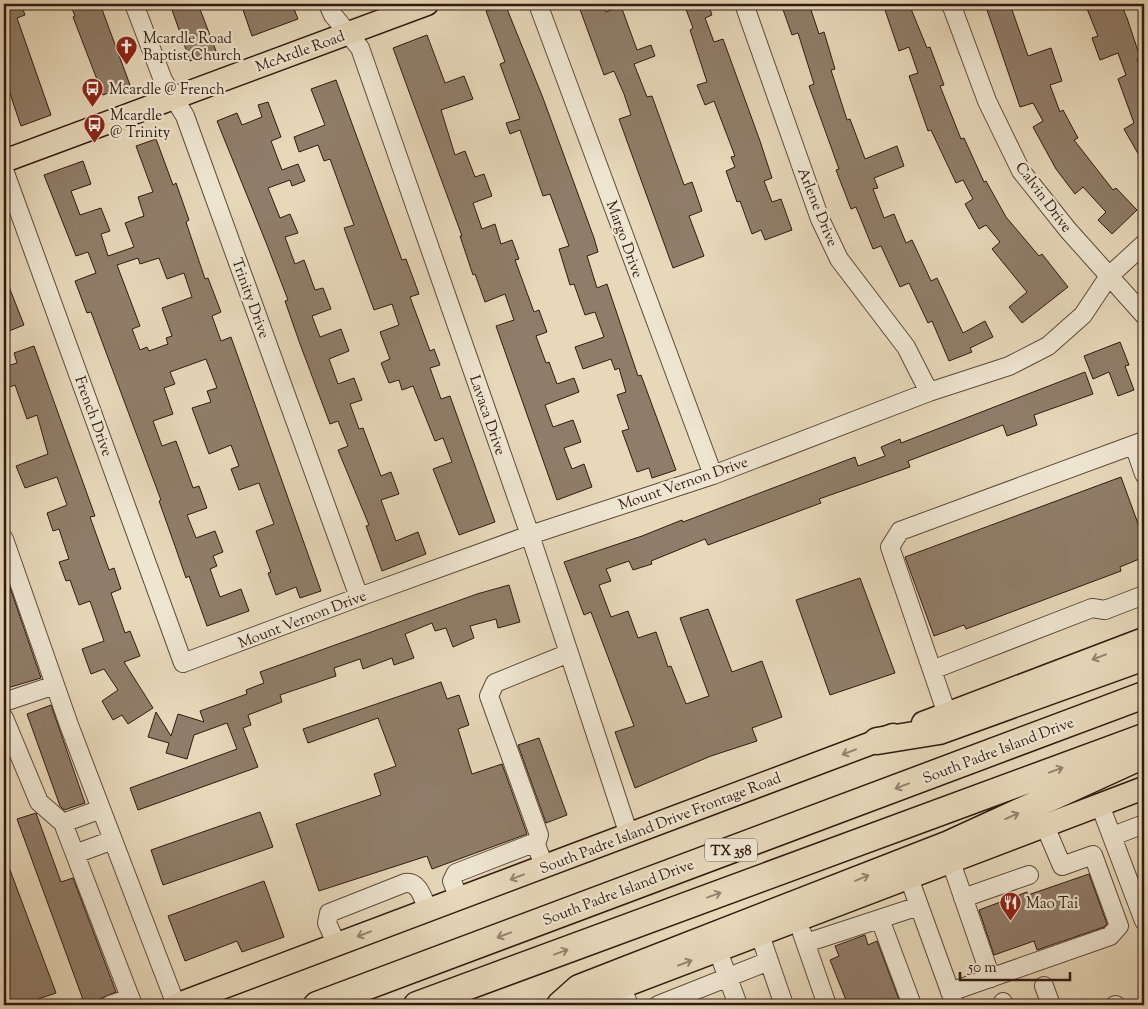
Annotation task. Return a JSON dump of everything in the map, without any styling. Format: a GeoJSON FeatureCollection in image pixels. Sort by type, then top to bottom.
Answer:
{"type":"FeatureCollection","features":[{"type":"Feature","properties":{"kind":"highway"},"geometry":{"type":"LineString","coordinates":[[877,741],[938,731],[1144,657]]}},
{"type":"Feature","properties":{"kind":"highway","name":"South Padre Island Drive"},"geometry":{"type":"LineString","coordinates":[[317,1005],[1144,695]]}},
{"type":"Feature","properties":{"kind":"highway","name":"TX 358"},"geometry":{"type":"LineString","coordinates":[[417,1005],[1144,737]]}},
{"type":"Feature","properties":{"kind":"highway"},"geometry":{"type":"LineString","coordinates":[[560,1005],[579,988],[949,844],[1144,755]]}},
{"type":"Feature","properties":{"kind":"main road","name":"McArdle Road"},"geometry":{"type":"LineString","coordinates":[[4,161],[427,4]]}},
{"type":"Feature","properties":{"kind":"main road","name":"South Padre Island Drive Frontage Road"},"geometry":{"type":"LineString","coordinates":[[176,1005],[1144,639]]}},
{"type":"Feature","properties":{"kind":"main road"},"geometry":{"type":"LineString","coordinates":[[574,1005],[625,996],[718,950],[1144,788]]}},
{"type":"Feature","properties":{"kind":"street","name":"Trinity Drive"},"geometry":{"type":"LineString","coordinates":[[134,4],[163,80],[185,116],[359,597]]}},
{"type":"Feature","properties":{"kind":"street","name":"Lavaca Drive"},"geometry":{"type":"LineString","coordinates":[[328,4],[332,16],[360,48],[530,535],[629,835]]}},
{"type":"Feature","properties":{"kind":"street","name":"Margo Drive"},"geometry":{"type":"LineString","coordinates":[[538,4],[713,475]]}},
{"type":"Feature","properties":{"kind":"street","name":"Arlene Drive"},"geometry":{"type":"LineString","coordinates":[[744,4],[820,219],[835,251],[906,348],[929,392]]}},
{"type":"Feature","properties":{"kind":"street","name":"Calvin Drive"},"geometry":{"type":"LineString","coordinates":[[951,4],[987,101],[1021,172],[1144,315]]}},
{"type":"Feature","properties":{"kind":"street","name":"French Drive"},"geometry":{"type":"LineString","coordinates":[[4,170],[183,663]]}},
{"type":"Feature","properties":{"kind":"street","name":"Mount Vernon Drive"},"geometry":{"type":"LineString","coordinates":[[183,663],[530,535],[713,475],[929,392],[1009,366],[1048,346],[1083,315],[1109,276],[1144,244]]}},
{"type":"Feature","properties":{"kind":"street"},"geometry":{"type":"LineString","coordinates":[[947,714],[890,547],[900,531],[1139,443],[1144,474]]}},
{"type":"Feature","properties":{"kind":"street"},"geometry":{"type":"LineString","coordinates":[[4,539],[55,685],[176,1005]]}},
{"type":"Feature","properties":{"kind":"street"},"geometry":{"type":"LineString","coordinates":[[932,670],[1092,608],[1105,610],[1144,595]]}},
{"type":"Feature","properties":{"kind":"street"},"geometry":{"type":"LineString","coordinates":[[544,867],[536,845],[539,835],[489,696],[495,683],[569,653]]}},
{"type":"Feature","properties":{"kind":"street"},"geometry":{"type":"LineString","coordinates":[[4,702],[55,685]]}},
{"type":"Feature","properties":{"kind":"street"},"geometry":{"type":"LineString","coordinates":[[4,718],[39,802],[63,823],[131,1002],[110,1005]]}},
{"type":"Feature","properties":{"kind":"street"},"geometry":{"type":"LineString","coordinates":[[1100,805],[1144,921]]}},
{"type":"Feature","properties":{"kind":"street"},"geometry":{"type":"LineString","coordinates":[[63,823],[101,809]]}},
{"type":"Feature","properties":{"kind":"street"},"geometry":{"type":"LineString","coordinates":[[1113,836],[1144,824]]}},
{"type":"Feature","properties":{"kind":"street"},"geometry":{"type":"LineString","coordinates":[[909,878],[952,999],[991,978],[1110,936],[1119,926],[1093,855],[1062,866],[1045,826]]}},
{"type":"Feature","properties":{"kind":"street"},"geometry":{"type":"LineString","coordinates":[[75,854],[113,840]]}},
{"type":"Feature","properties":{"kind":"street"},"geometry":{"type":"LineString","coordinates":[[459,899],[452,881],[456,873],[530,844],[536,845]]}},
{"type":"Feature","properties":{"kind":"street"},"geometry":{"type":"LineString","coordinates":[[951,862],[991,978]]}},
{"type":"Feature","properties":{"kind":"street"},"geometry":{"type":"LineString","coordinates":[[963,898],[1029,875]]}},
{"type":"Feature","properties":{"kind":"street"},"geometry":{"type":"LineString","coordinates":[[337,945],[327,923],[329,913],[405,883],[410,882],[418,887],[428,910]]}},
{"type":"Feature","properties":{"kind":"street"},"geometry":{"type":"LineString","coordinates":[[806,943],[919,906]]}},
{"type":"Feature","properties":{"kind":"street"},"geometry":{"type":"LineString","coordinates":[[880,919],[912,1005]]}},
{"type":"Feature","properties":{"kind":"street"},"geometry":{"type":"LineString","coordinates":[[798,920],[827,1005]]}},
{"type":"Feature","properties":{"kind":"street"},"geometry":{"type":"LineString","coordinates":[[760,935],[784,1005]]}},
{"type":"Feature","properties":{"kind":"street"},"geometry":{"type":"LineString","coordinates":[[718,950],[738,1005]]}},
{"type":"Feature","properties":{"kind":"street"},"geometry":{"type":"LineString","coordinates":[[658,1005],[769,961]]}},
{"type":"Feature","properties":{"kind":"street"},"geometry":{"type":"LineString","coordinates":[[1044,986],[1050,1005]]}},
{"type":"Feature","properties":{"kind":"building"},"geometry":{"type":"Polygon","coordinates":[[[4,4],[21,4],[25,15],[17,18],[51,115],[21,126],[4,76],[4,4]]]}},
{"type":"Feature","properties":{"kind":"building"},"geometry":{"type":"Polygon","coordinates":[[[70,4],[100,4],[130,85],[103,95],[73,17],[75,16],[70,4]]]}},
{"type":"Feature","properties":{"kind":"building"},"geometry":{"type":"Polygon","coordinates":[[[170,4],[198,4],[216,51],[190,61],[170,4]]]}},
{"type":"Feature","properties":{"kind":"building"},"geometry":{"type":"Polygon","coordinates":[[[241,4],[292,4],[298,19],[252,36],[241,4]]]}},
{"type":"Feature","properties":{"kind":"building"},"geometry":{"type":"Polygon","coordinates":[[[505,4],[543,98],[594,238],[598,252],[587,256],[597,288],[607,284],[638,376],[641,375],[676,470],[652,478],[649,468],[637,472],[622,431],[629,429],[617,395],[626,392],[619,368],[615,370],[611,359],[583,369],[575,347],[604,337],[595,312],[585,315],[574,284],[570,285],[559,249],[569,246],[550,194],[543,196],[520,130],[510,134],[506,123],[520,119],[500,64],[505,62],[486,11],[505,4]]]}},
{"type":"Feature","properties":{"kind":"building"},"geometry":{"type":"Polygon","coordinates":[[[578,4],[603,4],[606,12],[621,6],[637,50],[651,45],[655,56],[634,64],[647,97],[652,96],[684,185],[692,182],[702,211],[689,216],[704,256],[673,268],[619,119],[631,115],[624,94],[614,71],[604,75],[578,4]]]}},
{"type":"Feature","properties":{"kind":"building"},"geometry":{"type":"Polygon","coordinates":[[[684,4],[708,4],[712,15],[705,18],[714,42],[723,39],[772,178],[764,181],[772,202],[781,199],[792,230],[765,240],[761,230],[752,234],[740,201],[737,202],[726,171],[735,167],[731,157],[735,156],[714,101],[705,105],[697,85],[707,82],[690,30],[693,28],[684,4]]]}},
{"type":"Feature","properties":{"kind":"building"},"geometry":{"type":"Polygon","coordinates":[[[781,4],[809,4],[819,34],[824,32],[835,69],[831,70],[847,120],[850,119],[865,159],[897,146],[904,166],[874,178],[878,188],[873,189],[884,218],[894,214],[906,243],[912,240],[931,281],[937,278],[963,333],[985,321],[993,337],[970,348],[972,352],[949,361],[932,321],[928,323],[909,283],[900,287],[881,246],[873,249],[856,207],[851,209],[836,170],[839,169],[809,86],[814,84],[798,33],[792,35],[781,4]]]}},
{"type":"Feature","properties":{"kind":"building"},"geometry":{"type":"Polygon","coordinates":[[[883,4],[909,4],[927,48],[930,47],[944,85],[940,86],[961,139],[964,138],[984,182],[986,181],[1006,217],[1039,256],[1042,254],[1068,287],[1022,323],[1009,307],[1027,292],[992,249],[1000,242],[986,225],[979,229],[965,204],[973,199],[963,180],[956,183],[931,130],[928,131],[909,76],[918,73],[909,47],[899,51],[883,4]]]}},
{"type":"Feature","properties":{"kind":"building"},"geometry":{"type":"Polygon","coordinates":[[[985,4],[1010,4],[1028,56],[1051,48],[1062,81],[1050,85],[1060,112],[1063,110],[1078,138],[1074,140],[1113,190],[1116,188],[1137,210],[1112,234],[1098,220],[1106,212],[1083,187],[1075,194],[1056,169],[1033,127],[1043,121],[1033,103],[1020,107],[985,4]]]}},
{"type":"Feature","properties":{"kind":"building"},"geometry":{"type":"Polygon","coordinates":[[[1085,4],[1121,4],[1127,18],[1140,57],[1137,59],[1144,79],[1144,164],[1124,129],[1134,123],[1118,79],[1126,75],[1118,53],[1100,60],[1092,38],[1098,36],[1085,4]]]}},
{"type":"Feature","properties":{"kind":"building"},"geometry":{"type":"Polygon","coordinates":[[[427,35],[445,83],[464,76],[473,99],[441,110],[455,155],[465,151],[475,177],[484,174],[492,196],[473,203],[482,229],[495,224],[501,244],[512,240],[519,259],[515,260],[534,312],[539,310],[547,332],[536,336],[546,363],[549,362],[557,384],[574,378],[579,392],[545,405],[553,427],[573,420],[581,442],[564,448],[572,469],[584,464],[592,487],[557,500],[496,326],[514,320],[505,294],[485,302],[475,274],[473,275],[460,236],[462,236],[393,48],[427,35]]]}},
{"type":"Feature","properties":{"kind":"building"},"geometry":{"type":"Polygon","coordinates":[[[336,80],[402,260],[406,259],[419,294],[410,297],[430,351],[434,349],[440,365],[430,368],[441,399],[450,396],[495,522],[459,535],[433,469],[452,462],[443,438],[435,441],[413,386],[402,390],[399,380],[389,383],[381,363],[390,359],[380,332],[399,325],[392,304],[374,310],[344,228],[354,225],[330,159],[324,161],[318,145],[299,152],[294,137],[325,125],[311,89],[336,80]]]}},
{"type":"Feature","properties":{"kind":"building"},"geometry":{"type":"Polygon","coordinates":[[[268,102],[281,137],[271,141],[282,170],[298,164],[305,181],[292,186],[290,180],[268,188],[280,218],[290,214],[298,233],[285,237],[295,264],[304,260],[315,290],[323,288],[331,309],[312,316],[320,337],[341,329],[349,351],[329,359],[338,384],[354,378],[362,400],[350,404],[359,429],[363,428],[381,476],[391,472],[399,494],[381,500],[396,541],[418,532],[426,554],[382,571],[366,526],[369,525],[338,450],[348,446],[338,421],[330,424],[285,301],[288,300],[217,121],[237,113],[242,125],[262,117],[258,105],[268,102]]]}},
{"type":"Feature","properties":{"kind":"building"},"geometry":{"type":"Polygon","coordinates":[[[156,139],[173,185],[176,183],[189,220],[186,222],[205,279],[208,278],[221,312],[212,316],[221,341],[231,337],[321,591],[300,598],[296,587],[276,595],[268,573],[271,572],[256,531],[274,524],[259,483],[239,490],[231,469],[239,466],[231,445],[209,454],[192,408],[211,402],[207,391],[217,388],[206,359],[170,372],[175,384],[164,388],[173,414],[153,421],[162,446],[176,441],[193,488],[199,486],[207,508],[187,515],[196,538],[215,531],[223,552],[213,556],[217,566],[210,569],[220,597],[241,589],[249,611],[207,626],[189,576],[186,578],[159,501],[161,500],[91,312],[87,313],[75,281],[96,273],[88,252],[76,256],[44,175],[83,161],[91,184],[71,191],[80,215],[101,208],[110,231],[101,234],[108,256],[134,247],[125,223],[144,216],[138,197],[153,192],[136,146],[156,139]],[[138,258],[117,265],[140,326],[132,329],[140,350],[147,347],[149,351],[168,344],[166,338],[172,336],[162,308],[192,297],[184,273],[167,279],[159,258],[140,264],[138,258]]]}},
{"type":"Feature","properties":{"kind":"building"},"geometry":{"type":"Polygon","coordinates":[[[4,274],[24,325],[4,333],[4,274]]]}},
{"type":"Feature","properties":{"kind":"building"},"geometry":{"type":"Polygon","coordinates":[[[1120,342],[1129,365],[1125,366],[1134,390],[1118,396],[1109,372],[1093,379],[1084,356],[1120,342]]]}},
{"type":"Feature","properties":{"kind":"building"},"geometry":{"type":"Polygon","coordinates":[[[34,346],[95,516],[90,517],[109,570],[114,568],[121,589],[111,593],[125,633],[130,631],[140,656],[124,662],[153,708],[128,724],[122,715],[113,720],[102,701],[118,690],[104,669],[91,674],[82,649],[104,641],[90,601],[79,605],[70,580],[66,581],[59,562],[69,559],[59,529],[53,531],[47,513],[67,505],[57,477],[25,488],[16,466],[48,454],[37,415],[27,419],[15,385],[4,389],[4,367],[17,363],[14,353],[34,346]]]}},
{"type":"Feature","properties":{"kind":"building"},"geometry":{"type":"Polygon","coordinates":[[[1085,372],[1093,394],[1034,415],[1037,425],[1007,436],[1003,425],[908,461],[910,467],[819,499],[821,503],[708,545],[705,539],[651,561],[652,564],[633,570],[629,561],[606,569],[611,581],[599,585],[611,617],[628,611],[638,638],[656,632],[668,667],[671,666],[686,704],[709,696],[680,618],[708,609],[732,672],[762,661],[782,717],[752,728],[757,741],[711,756],[635,788],[615,732],[634,726],[591,612],[584,615],[564,562],[642,536],[682,520],[683,522],[855,457],[858,466],[885,456],[881,447],[900,439],[901,443],[1085,372]]]}},
{"type":"Feature","properties":{"kind":"building"},"geometry":{"type":"Polygon","coordinates":[[[1121,477],[1144,540],[1144,557],[1120,567],[1121,571],[966,629],[964,625],[934,636],[905,557],[1121,477]]]}},
{"type":"Feature","properties":{"kind":"building"},"geometry":{"type":"Polygon","coordinates":[[[4,570],[41,678],[4,689],[4,570]]]}},
{"type":"Feature","properties":{"kind":"building"},"geometry":{"type":"Polygon","coordinates":[[[860,578],[895,673],[830,695],[796,600],[860,578]]]}},
{"type":"Feature","properties":{"kind":"building"},"geometry":{"type":"Polygon","coordinates":[[[509,585],[520,622],[498,628],[496,619],[470,626],[474,638],[453,647],[446,628],[435,631],[432,623],[405,634],[414,658],[394,665],[392,658],[363,669],[360,659],[334,668],[336,676],[280,695],[282,702],[248,715],[251,725],[243,728],[258,767],[138,810],[130,788],[237,749],[227,723],[194,735],[187,759],[166,753],[169,743],[148,737],[156,712],[171,736],[178,714],[204,722],[200,711],[247,694],[246,690],[264,683],[260,672],[477,594],[509,585]]]}},
{"type":"Feature","properties":{"kind":"building"},"geometry":{"type":"Polygon","coordinates":[[[441,682],[447,699],[459,695],[469,725],[458,729],[472,774],[502,764],[527,834],[432,869],[427,856],[319,891],[296,824],[381,795],[374,774],[396,766],[378,718],[308,743],[303,729],[441,682]]]}},
{"type":"Feature","properties":{"kind":"building"},"geometry":{"type":"Polygon","coordinates":[[[51,705],[85,803],[64,810],[60,806],[27,714],[51,705]]]}},
{"type":"Feature","properties":{"kind":"building"},"geometry":{"type":"Polygon","coordinates":[[[539,738],[567,815],[546,823],[518,745],[539,738]]]}},
{"type":"Feature","properties":{"kind":"building"},"geometry":{"type":"Polygon","coordinates":[[[260,812],[273,847],[163,885],[151,850],[260,812]]]}},
{"type":"Feature","properties":{"kind":"building"},"geometry":{"type":"Polygon","coordinates":[[[36,813],[61,882],[73,878],[116,992],[85,1005],[17,819],[36,813]]]}},
{"type":"Feature","properties":{"kind":"building"},"geometry":{"type":"Polygon","coordinates":[[[4,854],[56,993],[20,1005],[4,1005],[4,854]]]}},
{"type":"Feature","properties":{"kind":"building"},"geometry":{"type":"Polygon","coordinates":[[[1089,874],[1107,924],[1104,927],[1037,950],[1034,941],[994,955],[979,910],[1027,892],[1028,895],[1089,874]]]}},
{"type":"Feature","properties":{"kind":"building"},"geometry":{"type":"Polygon","coordinates":[[[264,881],[284,937],[242,952],[237,941],[185,961],[168,916],[264,881]]]}},
{"type":"Feature","properties":{"kind":"building"},"geometry":{"type":"Polygon","coordinates":[[[865,935],[868,945],[877,941],[901,1005],[848,1005],[830,960],[839,956],[835,946],[865,935]]]}},
{"type":"Feature","properties":{"kind":"place","name":"Mcardle Road Baptist Church"},"geometry":{"type":"Point","coordinates":[127,66]}},
{"type":"Feature","properties":{"kind":"place","name":"Mcardle @ French"},"geometry":{"type":"Point","coordinates":[93,108]}},
{"type":"Feature","properties":{"kind":"place","name":"Mcardle @ Trinity"},"geometry":{"type":"Point","coordinates":[94,143]}},
{"type":"Feature","properties":{"kind":"place","name":"Mao Tai"},"geometry":{"type":"Point","coordinates":[1010,922]}}]}
